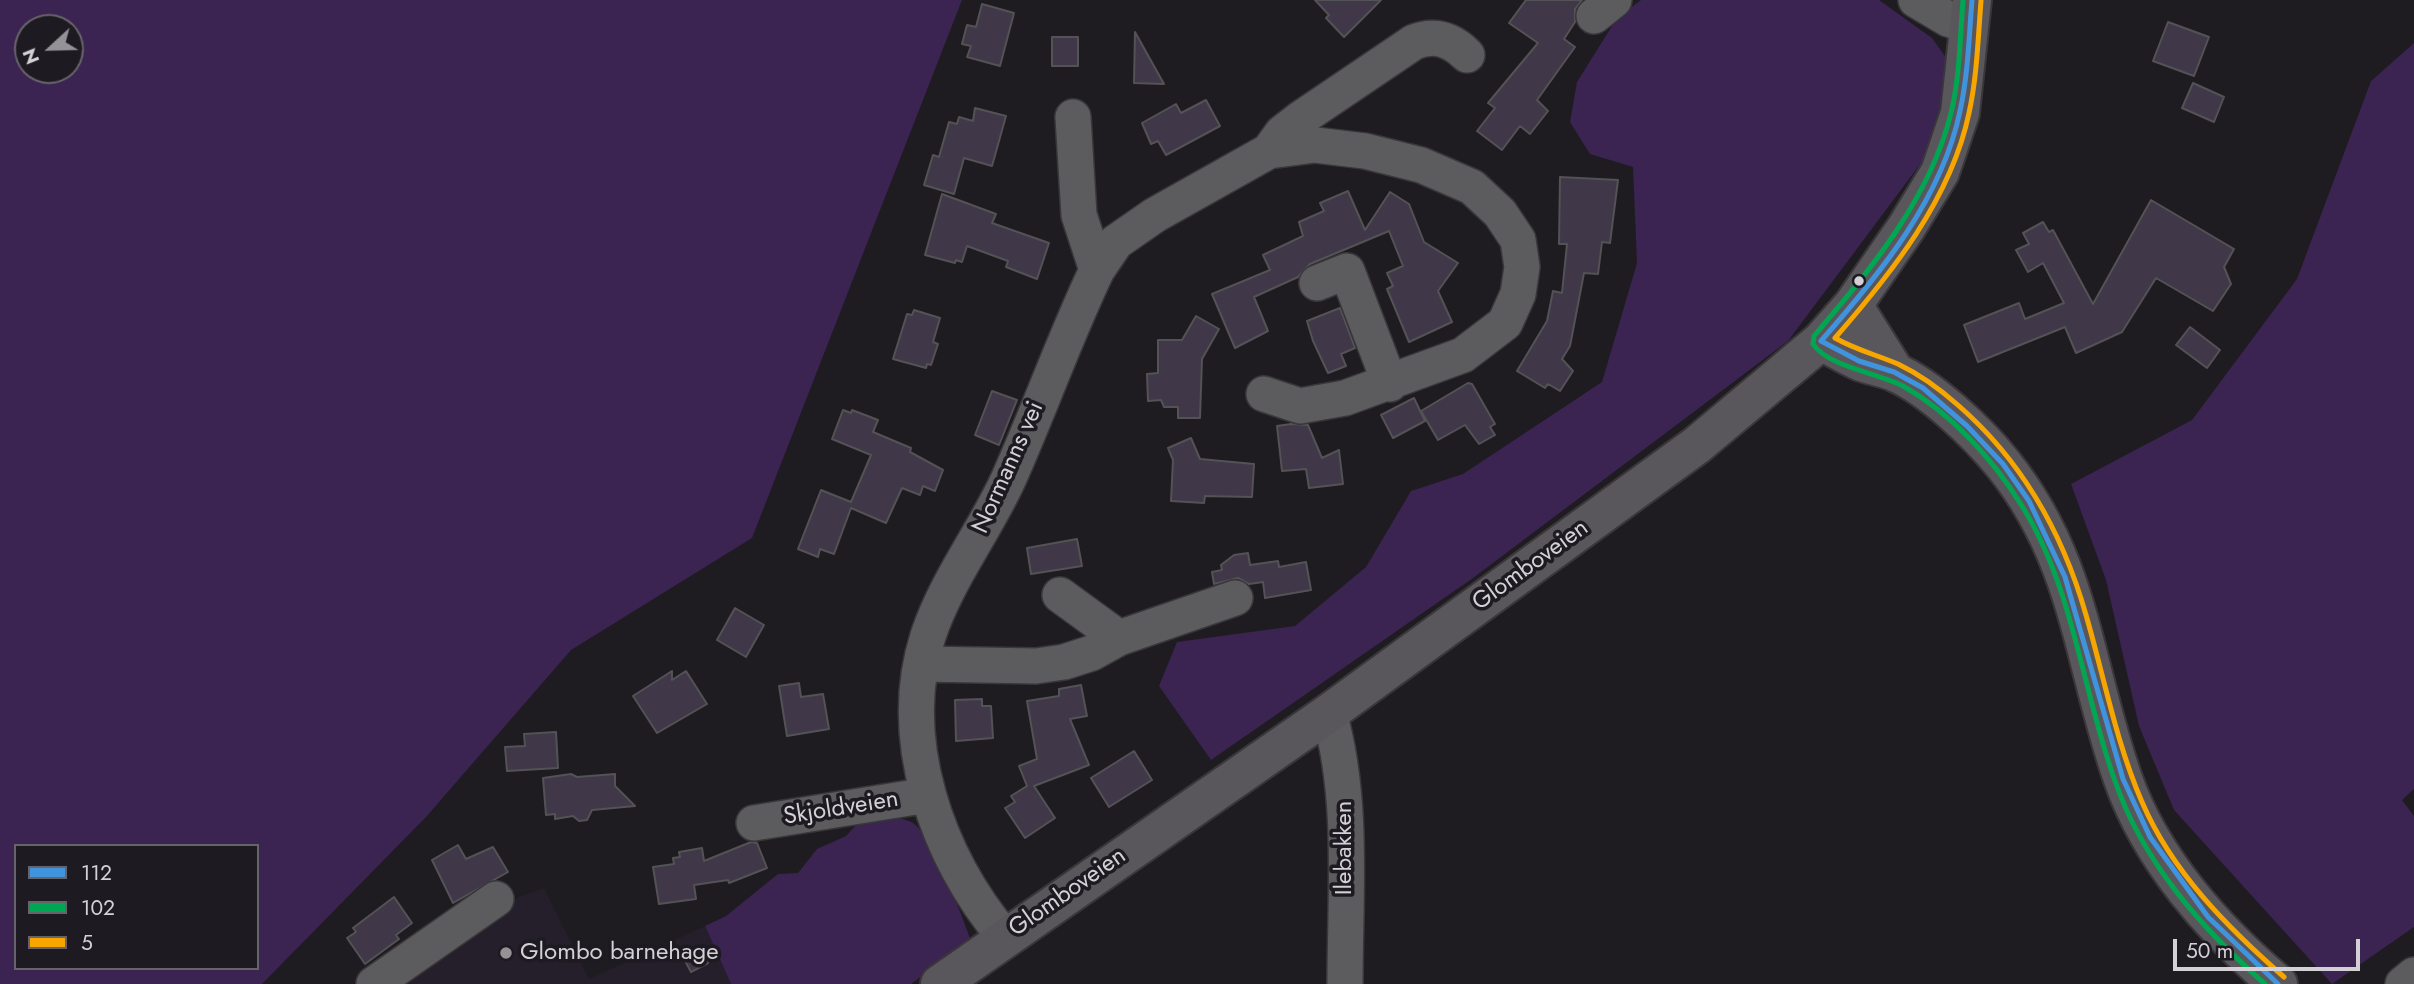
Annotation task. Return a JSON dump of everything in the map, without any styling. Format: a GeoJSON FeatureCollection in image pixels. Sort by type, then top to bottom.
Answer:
{"type":"FeatureCollection","features":[{"type":"Feature","properties":{"kind":"main road","name":"Glomboveien"},"geometry":{"type":"LineString","coordinates":[[940,984],[1004,936],[1329,713],[1697,446],[1821,341],[1853,304],[1919,210],[1940,172],[1959,113],[1971,13]]}},
{"type":"Feature","properties":{"kind":"main road"},"geometry":{"type":"LineString","coordinates":[[1853,304],[1895,372]]}},
{"type":"Feature","properties":{"kind":"main road"},"geometry":{"type":"LineString","coordinates":[[1821,341],[1860,361],[1895,372],[1924,391],[1970,430],[2002,462],[2030,499],[2049,532],[2067,575],[2113,749],[2136,810],[2176,877],[2216,924],[2278,984]]}},
{"type":"Feature","properties":{"kind":"street","name":"Glomboveien"},"geometry":{"type":"LineString","coordinates":[[1916,0],[1948,19],[1971,13]]}},
{"type":"Feature","properties":{"kind":"street","name":"Normanns vei"},"geometry":{"type":"LineString","coordinates":[[1269,151],[1282,133],[1300,119],[1414,42],[1434,37],[1444,39],[1455,43],[1467,55]]}},
{"type":"Feature","properties":{"kind":"street"},"geometry":{"type":"LineString","coordinates":[[1073,117],[1079,215],[1097,270]]}},
{"type":"Feature","properties":{"kind":"street","name":"Normanns vei"},"geometry":{"type":"LineString","coordinates":[[1004,936],[975,902],[950,851],[928,795],[916,730],[922,664],[928,636],[941,606],[1008,480],[1097,270],[1116,242],[1155,215],[1269,151],[1314,145],[1365,151],[1421,165],[1472,187],[1500,212],[1518,240],[1522,267],[1518,294],[1505,323],[1463,355],[1390,384],[1345,398],[1300,407],[1264,394]]}},
{"type":"Feature","properties":{"kind":"street"},"geometry":{"type":"LineString","coordinates":[[1317,283],[1347,271],[1390,384]]}},
{"type":"Feature","properties":{"kind":"street"},"geometry":{"type":"LineString","coordinates":[[1060,595],[1119,638]]}},
{"type":"Feature","properties":{"kind":"street"},"geometry":{"type":"LineString","coordinates":[[922,664],[1036,666],[1064,662],[1092,653],[1119,638],[1235,598]]}},
{"type":"Feature","properties":{"kind":"street","name":"Ilebakken"},"geometry":{"type":"LineString","coordinates":[[1329,713],[1340,751],[1345,797],[1345,984]]}},
{"type":"Feature","properties":{"kind":"street","name":"Skjoldveien"},"geometry":{"type":"LineString","coordinates":[[754,823],[928,795]]}},
{"type":"Feature","properties":{"kind":"street"},"geometry":{"type":"LineString","coordinates":[[374,984],[496,899]]}},
{"type":"Feature","properties":{"kind":"street"},"geometry":{"type":"LineString","coordinates":[[2403,984],[2414,975]]}},
{"type":"Feature","properties":{"kind":"shaded area"},"geometry":{"type":"Polygon","coordinates":[[[0,0],[962,0],[752,538],[571,650],[426,817],[262,984],[0,984],[0,0]]]}},
{"type":"Feature","properties":{"kind":"shaded area"},"geometry":{"type":"Polygon","coordinates":[[[1641,0],[1879,0],[1932,38],[1955,70],[1927,155],[1788,341],[1473,578],[1211,760],[1159,686],[1177,642],[1295,626],[1366,567],[1411,491],[1463,474],[1602,382],[1637,263],[1633,167],[1590,154],[1570,122],[1577,82],[1617,18],[1641,0]]]}},
{"type":"Feature","properties":{"kind":"shaded area"},"geometry":{"type":"Polygon","coordinates":[[[2414,43],[2414,789],[2402,800],[2414,816],[2414,927],[2332,984],[2174,810],[2139,726],[2106,580],[2071,484],[2192,420],[2297,279],[2371,81],[2414,43]]]}},
{"type":"Feature","properties":{"kind":"shaded area"},"geometry":{"type":"Polygon","coordinates":[[[884,816],[911,822],[920,829],[946,876],[971,940],[911,984],[731,984],[705,926],[726,916],[778,874],[798,873],[817,849],[846,836],[861,820],[884,816]]]}},
{"type":"Feature","properties":{"kind":"shaded area","name":"Glombo barnehage"},"geometry":{"type":"Polygon","coordinates":[[[544,888],[589,979],[705,926],[731,984],[389,984],[519,897],[544,888]]]}},
{"type":"Feature","properties":{"kind":"building"},"geometry":{"type":"Polygon","coordinates":[[[1315,0],[1381,0],[1344,37],[1326,18],[1329,15],[1315,0]]]}},
{"type":"Feature","properties":{"kind":"building"},"geometry":{"type":"Polygon","coordinates":[[[1526,0],[1582,0],[1575,9],[1575,22],[1564,39],[1575,47],[1537,100],[1548,111],[1530,134],[1520,126],[1502,150],[1477,131],[1495,108],[1488,103],[1538,43],[1509,23],[1526,0]]]}},
{"type":"Feature","properties":{"kind":"building"},"geometry":{"type":"Polygon","coordinates":[[[982,4],[1014,13],[1000,66],[967,57],[971,46],[962,44],[967,25],[976,27],[982,4]]]}},
{"type":"Feature","properties":{"kind":"building"},"geometry":{"type":"Polygon","coordinates":[[[2168,22],[2209,37],[2194,76],[2153,61],[2168,22]]]}},
{"type":"Feature","properties":{"kind":"building"},"geometry":{"type":"Polygon","coordinates":[[[1135,32],[1164,84],[1134,83],[1135,32]]]}},
{"type":"Feature","properties":{"kind":"building"},"geometry":{"type":"Polygon","coordinates":[[[1052,37],[1078,37],[1078,66],[1052,66],[1052,37]]]}},
{"type":"Feature","properties":{"kind":"building"},"geometry":{"type":"Polygon","coordinates":[[[2193,83],[2224,97],[2214,122],[2182,108],[2193,83]]]}},
{"type":"Feature","properties":{"kind":"building"},"geometry":{"type":"Polygon","coordinates":[[[1206,100],[1220,126],[1166,155],[1158,141],[1151,144],[1142,123],[1176,104],[1181,113],[1206,100]]]}},
{"type":"Feature","properties":{"kind":"building"},"geometry":{"type":"Polygon","coordinates":[[[975,108],[1006,116],[992,166],[964,158],[954,194],[924,185],[933,155],[939,157],[949,122],[957,124],[959,117],[973,121],[975,108]]]}},
{"type":"Feature","properties":{"kind":"building"},"geometry":{"type":"Polygon","coordinates":[[[1560,177],[1618,180],[1610,243],[1602,242],[1598,274],[1584,273],[1570,346],[1562,359],[1573,371],[1560,391],[1548,384],[1545,388],[1517,371],[1547,321],[1553,291],[1562,293],[1567,244],[1559,244],[1560,177]]]}},
{"type":"Feature","properties":{"kind":"building"},"geometry":{"type":"Polygon","coordinates":[[[1348,191],[1365,230],[1390,192],[1409,204],[1424,242],[1458,263],[1438,291],[1452,322],[1409,342],[1387,289],[1393,286],[1387,273],[1403,266],[1389,231],[1310,264],[1298,277],[1254,297],[1268,331],[1235,348],[1212,294],[1270,270],[1263,255],[1303,236],[1299,222],[1324,211],[1320,203],[1348,191]]]}},
{"type":"Feature","properties":{"kind":"building"},"geometry":{"type":"Polygon","coordinates":[[[942,194],[996,214],[992,223],[1049,243],[1037,279],[1006,267],[1008,261],[967,246],[962,262],[956,260],[955,263],[925,255],[942,194]]]}},
{"type":"Feature","properties":{"kind":"building"},"geometry":{"type":"Polygon","coordinates":[[[2151,200],[2234,249],[2224,267],[2231,284],[2213,311],[2156,278],[2122,332],[2076,353],[2065,327],[1978,362],[1964,325],[2019,303],[2025,319],[2064,303],[2043,263],[2028,272],[2016,250],[2029,244],[2023,233],[2043,222],[2049,232],[2053,230],[2093,304],[2151,200]]]}},
{"type":"Feature","properties":{"kind":"building"},"geometry":{"type":"Polygon","coordinates":[[[1340,308],[1355,348],[1341,354],[1346,366],[1328,373],[1307,321],[1340,308]]]}},
{"type":"Feature","properties":{"kind":"building"},"geometry":{"type":"Polygon","coordinates":[[[914,310],[940,318],[933,342],[938,344],[931,365],[927,364],[926,368],[893,359],[907,314],[912,315],[914,310]]]}},
{"type":"Feature","properties":{"kind":"building"},"geometry":{"type":"Polygon","coordinates":[[[1196,316],[1219,329],[1202,359],[1200,418],[1178,418],[1178,407],[1164,407],[1161,400],[1148,401],[1147,374],[1158,373],[1158,340],[1182,340],[1196,316]]]}},
{"type":"Feature","properties":{"kind":"building"},"geometry":{"type":"Polygon","coordinates":[[[2190,327],[2220,350],[2207,368],[2176,345],[2190,327]]]}},
{"type":"Feature","properties":{"kind":"building"},"geometry":{"type":"Polygon","coordinates":[[[1468,383],[1472,384],[1495,424],[1490,427],[1495,435],[1479,444],[1465,425],[1438,440],[1421,411],[1468,383]]]}},
{"type":"Feature","properties":{"kind":"building"},"geometry":{"type":"Polygon","coordinates":[[[992,391],[1017,400],[999,445],[975,435],[992,391]]]}},
{"type":"Feature","properties":{"kind":"building"},"geometry":{"type":"Polygon","coordinates":[[[1414,398],[1425,421],[1393,438],[1381,415],[1414,398]]]}},
{"type":"Feature","properties":{"kind":"building"},"geometry":{"type":"Polygon","coordinates":[[[843,410],[851,413],[852,410],[878,420],[873,432],[911,448],[910,452],[943,470],[935,491],[923,486],[920,495],[902,488],[886,523],[851,508],[834,554],[820,549],[818,557],[798,549],[821,490],[851,502],[871,455],[832,439],[843,410]]]}},
{"type":"Feature","properties":{"kind":"building"},"geometry":{"type":"Polygon","coordinates":[[[1308,425],[1322,458],[1339,450],[1343,484],[1309,488],[1306,469],[1282,471],[1277,426],[1308,425]]]}},
{"type":"Feature","properties":{"kind":"building"},"geometry":{"type":"Polygon","coordinates":[[[1191,438],[1200,459],[1254,464],[1252,497],[1205,496],[1204,503],[1171,501],[1173,460],[1168,448],[1191,438]]]}},
{"type":"Feature","properties":{"kind":"building"},"geometry":{"type":"Polygon","coordinates":[[[1077,539],[1082,566],[1031,574],[1027,548],[1077,539]]]}},
{"type":"Feature","properties":{"kind":"building"},"geometry":{"type":"Polygon","coordinates":[[[1248,553],[1250,565],[1278,561],[1279,567],[1306,562],[1311,590],[1265,598],[1263,582],[1249,584],[1238,578],[1214,584],[1212,572],[1222,570],[1221,565],[1234,555],[1248,553]]]}},
{"type":"Feature","properties":{"kind":"building"},"geometry":{"type":"Polygon","coordinates":[[[735,608],[764,625],[746,657],[717,640],[735,608]]]}},
{"type":"Feature","properties":{"kind":"building"},"geometry":{"type":"Polygon","coordinates":[[[672,671],[672,680],[686,671],[707,704],[657,733],[633,696],[672,671]]]}},
{"type":"Feature","properties":{"kind":"building"},"geometry":{"type":"Polygon","coordinates":[[[799,683],[801,697],[823,694],[829,729],[787,736],[779,686],[799,683]]]}},
{"type":"Feature","properties":{"kind":"building"},"geometry":{"type":"Polygon","coordinates":[[[1081,685],[1087,716],[1070,719],[1089,765],[1034,786],[1055,818],[1025,838],[1005,808],[1015,802],[1011,796],[1027,786],[1019,766],[1037,759],[1027,701],[1059,696],[1059,689],[1081,685]]]}},
{"type":"Feature","properties":{"kind":"building"},"geometry":{"type":"Polygon","coordinates":[[[982,699],[982,706],[991,706],[993,738],[956,741],[955,700],[982,699]]]}},
{"type":"Feature","properties":{"kind":"building"},"geometry":{"type":"Polygon","coordinates":[[[556,732],[558,768],[507,771],[505,747],[525,746],[524,734],[556,732]]]}},
{"type":"Feature","properties":{"kind":"building"},"geometry":{"type":"Polygon","coordinates":[[[1134,751],[1152,780],[1109,807],[1091,778],[1134,751]]]}},
{"type":"Feature","properties":{"kind":"building"},"geometry":{"type":"Polygon","coordinates":[[[571,774],[577,777],[615,774],[615,786],[635,806],[592,810],[587,820],[579,821],[573,816],[555,819],[555,814],[546,815],[543,778],[571,774]]]}},
{"type":"Feature","properties":{"kind":"building"},"geometry":{"type":"Polygon","coordinates":[[[751,842],[757,843],[767,868],[729,883],[728,880],[694,885],[696,899],[659,904],[653,867],[674,864],[673,858],[680,857],[679,852],[702,848],[704,861],[751,842]]]}},
{"type":"Feature","properties":{"kind":"building"},"geometry":{"type":"Polygon","coordinates":[[[458,845],[466,859],[493,847],[508,872],[453,903],[432,860],[458,845]]]}},
{"type":"Feature","properties":{"kind":"building"},"geometry":{"type":"Polygon","coordinates":[[[394,897],[412,923],[396,935],[399,939],[365,964],[347,938],[356,932],[353,928],[394,897]]]}},
{"type":"Feature","properties":{"kind":"building"},"geometry":{"type":"Polygon","coordinates":[[[700,946],[708,963],[691,972],[682,955],[700,946]]]}},
{"type":"Feature","properties":{"kind":"transit line","name":"102"},"geometry":{"type":"LineString","coordinates":[[1963,0],[1954,99],[1929,175],[1896,232],[1814,336],[1813,344],[1820,352],[1842,364],[1893,381],[1921,397],[1970,438],[2011,488],[2040,538],[2054,571],[2115,781],[2141,839],[2176,892],[2197,917],[2265,984]]}},
{"type":"Feature","properties":{"kind":"transit line","name":"112"},"geometry":{"type":"LineString","coordinates":[[1972,0],[1963,97],[1939,175],[1906,234],[1865,290],[1821,341],[1859,361],[1894,372],[1923,388],[1967,426],[2003,464],[2029,501],[2065,577],[2123,779],[2150,837],[2208,917],[2278,984]]}},
{"type":"Feature","properties":{"kind":"transit line","name":"5"},"geometry":{"type":"LineString","coordinates":[[1981,1],[1972,99],[1960,145],[1948,175],[1916,234],[1877,288],[1835,338],[1898,364],[1938,389],[1982,428],[2021,475],[2053,528],[2077,585],[2125,756],[2154,828],[2185,875],[2222,919],[2284,977]]}},
{"type":"Feature","properties":{"kind":"place","name":"Glombo barnehage"},"geometry":{"type":"Point","coordinates":[506,953]}}]}
